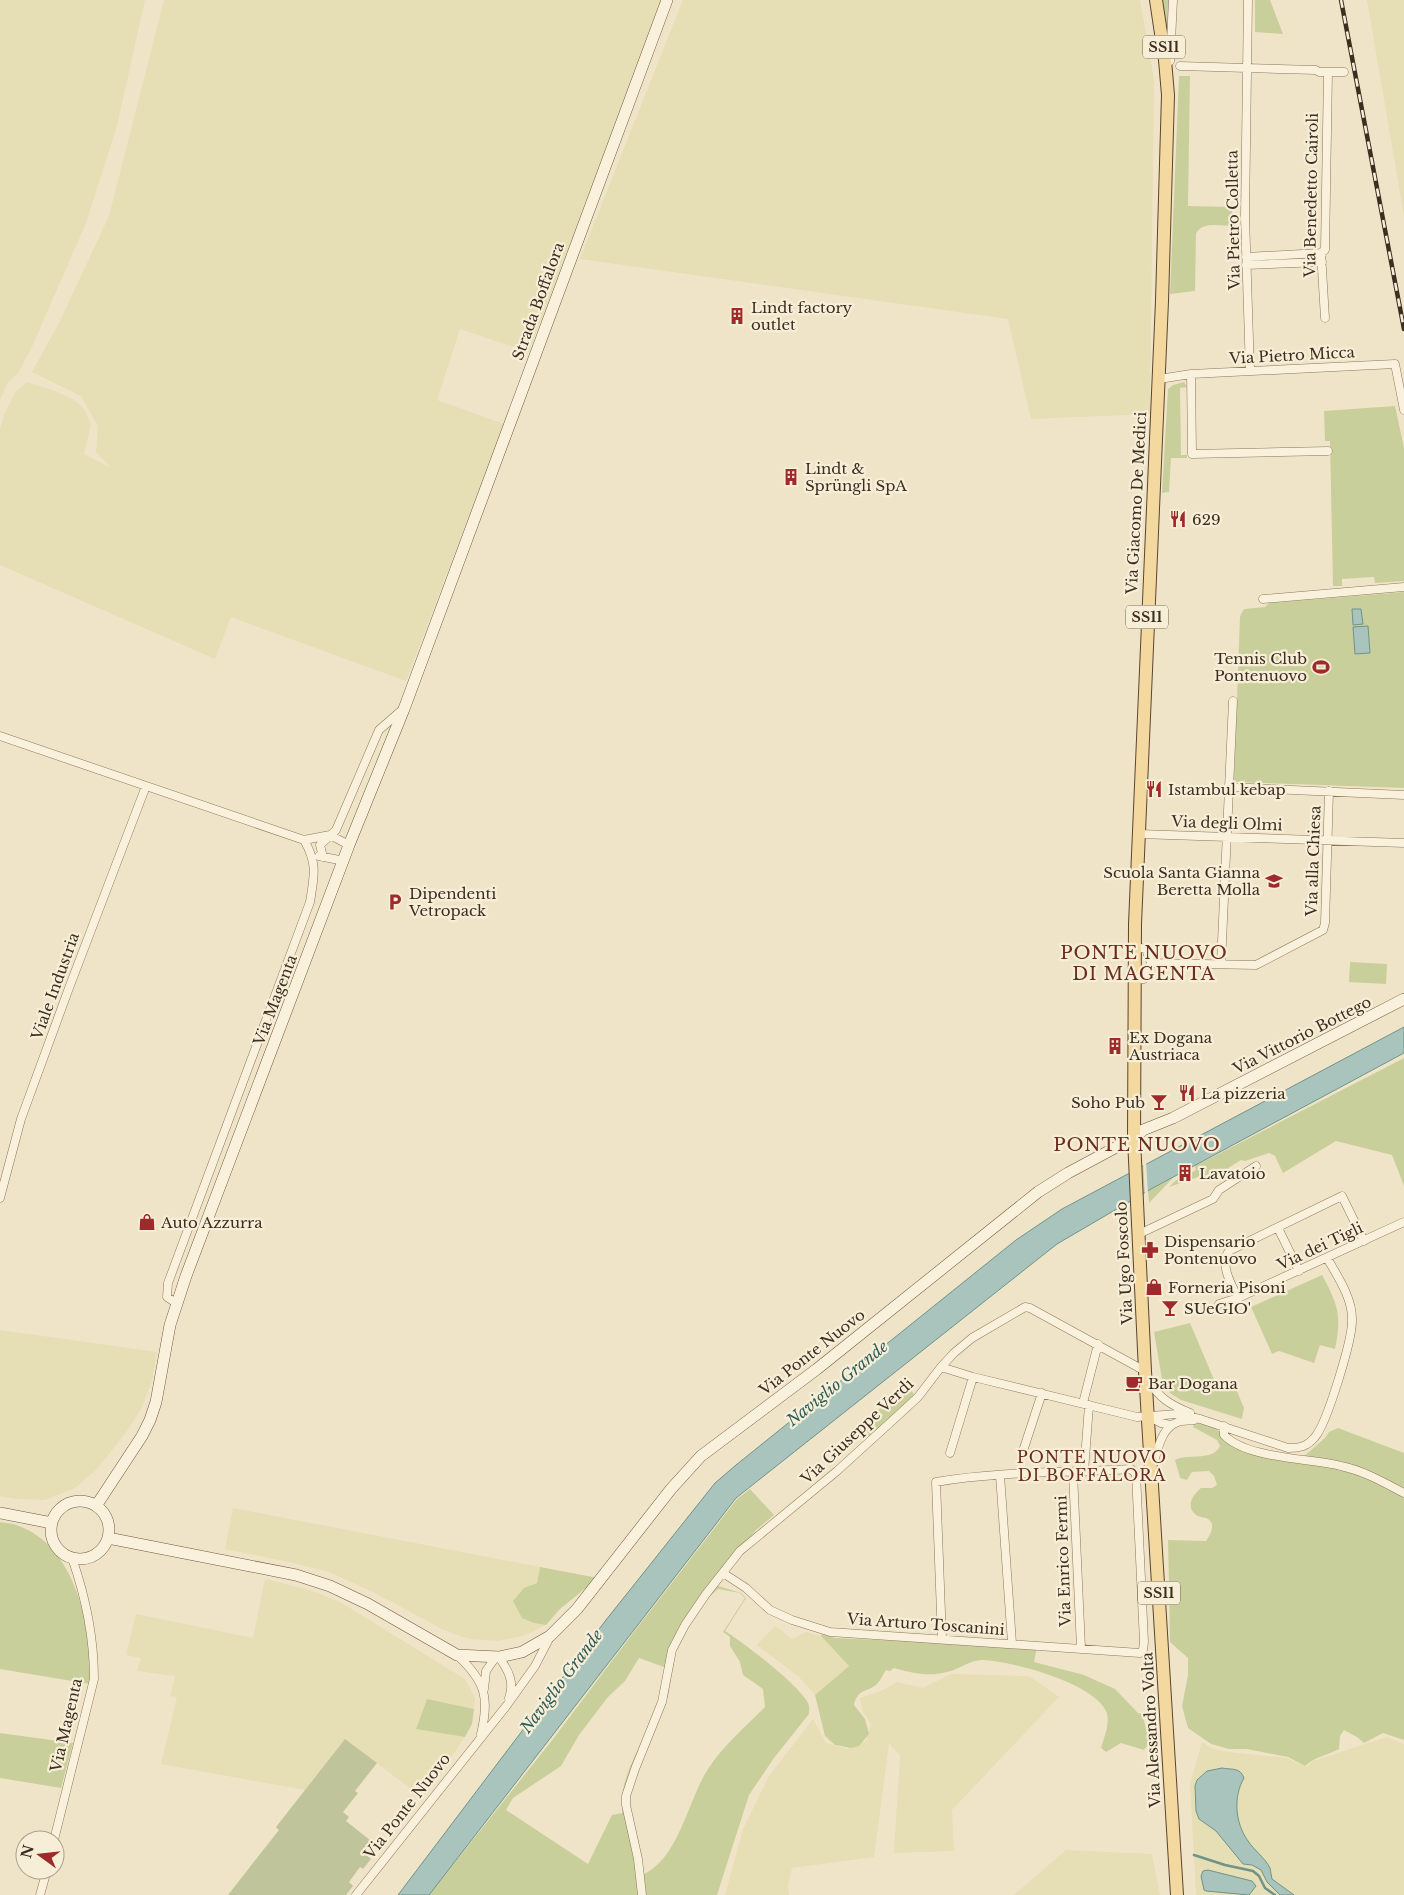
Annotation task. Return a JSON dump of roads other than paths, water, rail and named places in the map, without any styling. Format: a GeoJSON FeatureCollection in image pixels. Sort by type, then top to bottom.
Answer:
{"type":"FeatureCollection","features":[{"type":"Feature","properties":{"kind":"main road","name":"SS11"},"geometry":{"type":"LineString","coordinates":[[1156,0],[1168,95]]}},
{"type":"Feature","properties":{"kind":"main road","name":"Via Giacomo De Medici"},"geometry":{"type":"LineString","coordinates":[[1134,1145],[1135,947],[1162,301],[1168,95]]}},
{"type":"Feature","properties":{"kind":"main road","name":"Via Ugo Foscolo"},"geometry":{"type":"LineString","coordinates":[[1134,1145],[1145,1372]]}},
{"type":"Feature","properties":{"kind":"main road","name":"Via Alessandro Volta"},"geometry":{"type":"LineString","coordinates":[[1145,1372],[1177,1895]]}},
{"type":"Feature","properties":{"kind":"street","name":"Strada Boffalora"},"geometry":{"type":"LineString","coordinates":[[439,612],[667,0]]}},
{"type":"Feature","properties":{"kind":"street"},"geometry":{"type":"LineString","coordinates":[[1168,95],[1173,0]]}},
{"type":"Feature","properties":{"kind":"street","name":"Via Pietro Colletta"},"geometry":{"type":"LineString","coordinates":[[1248,0],[1246,265],[1250,371]]}},
{"type":"Feature","properties":{"kind":"street"},"geometry":{"type":"LineString","coordinates":[[1180,66],[1344,72]]}},
{"type":"Feature","properties":{"kind":"street","name":"Via Benedetto Cairoli"},"geometry":{"type":"LineString","coordinates":[[1325,318],[1321,253],[1325,250],[1328,72]]}},
{"type":"Feature","properties":{"kind":"street"},"geometry":{"type":"LineString","coordinates":[[1246,256],[1321,253]]}},
{"type":"Feature","properties":{"kind":"street"},"geometry":{"type":"LineString","coordinates":[[1246,265],[1322,262]]}},
{"type":"Feature","properties":{"kind":"street","name":"Via Pietro Micca"},"geometry":{"type":"LineString","coordinates":[[1158,378],[1191,374],[1396,364],[1404,410]]}},
{"type":"Feature","properties":{"kind":"street"},"geometry":{"type":"LineString","coordinates":[[1191,374],[1192,454],[1328,451]]}},
{"type":"Feature","properties":{"kind":"street"},"geometry":{"type":"LineString","coordinates":[[1264,599],[1404,587]]}},
{"type":"Feature","properties":{"kind":"street","name":"Via Magenta"},"geometry":{"type":"LineString","coordinates":[[96,1506],[142,1436],[150,1420],[156,1402],[176,1303],[439,612]]}},
{"type":"Feature","properties":{"kind":"street"},"geometry":{"type":"LineString","coordinates":[[1221,964],[1233,701]]}},
{"type":"Feature","properties":{"kind":"street","name":"Via Magenta"},"geometry":{"type":"LineString","coordinates":[[323,857],[320,845],[336,830],[379,730],[404,708]]}},
{"type":"Feature","properties":{"kind":"street"},"geometry":{"type":"LineString","coordinates":[[0,736],[304,840],[330,835],[349,845]]}},
{"type":"Feature","properties":{"kind":"street","name":"Viale Industria"},"geometry":{"type":"LineString","coordinates":[[0,1198],[21,1119],[146,786]]}},
{"type":"Feature","properties":{"kind":"street"},"geometry":{"type":"LineString","coordinates":[[1228,787],[1404,795]]}},
{"type":"Feature","properties":{"kind":"street","name":"Via alla Chiesa"},"geometry":{"type":"LineString","coordinates":[[1151,963],[1256,965],[1323,930],[1325,923],[1329,791]]}},
{"type":"Feature","properties":{"kind":"street","name":"Via degli Olmi"},"geometry":{"type":"LineString","coordinates":[[1139,834],[1404,843]]}},
{"type":"Feature","properties":{"kind":"street"},"geometry":{"type":"LineString","coordinates":[[304,840],[312,855],[344,861]]}},
{"type":"Feature","properties":{"kind":"street","name":"Via Magenta"},"geometry":{"type":"LineString","coordinates":[[176,1303],[167,1297],[168,1283],[310,902],[314,876],[312,855]]}},
{"type":"Feature","properties":{"kind":"street"},"geometry":{"type":"LineString","coordinates":[[1134,980],[1144,979],[1151,963],[1146,950],[1135,947]]}},
{"type":"Feature","properties":{"kind":"street","name":"Via Vittorio Bottego"},"geometry":{"type":"LineString","coordinates":[[1134,1145],[1143,1130],[1173,1118],[1404,999]]}},
{"type":"Feature","properties":{"kind":"street","name":"Via Ponte Nuovo"},"geometry":{"type":"LineString","coordinates":[[457,1655],[497,1657],[522,1652],[550,1636],[578,1610],[671,1489],[701,1456],[817,1369],[1038,1192],[1068,1173],[1124,1143],[1134,1145]]}},
{"type":"Feature","properties":{"kind":"street"},"geometry":{"type":"LineString","coordinates":[[1139,1234],[1213,1200],[1220,1190],[1256,1166]]}},
{"type":"Feature","properties":{"kind":"street"},"geometry":{"type":"LineString","coordinates":[[1238,1298],[1226,1267],[1226,1254],[1342,1196],[1364,1241]]}},
{"type":"Feature","properties":{"kind":"street","name":"Via dei Tigli"},"geometry":{"type":"LineString","coordinates":[[1219,1304],[1238,1298],[1404,1222]]}},
{"type":"Feature","properties":{"kind":"street"},"geometry":{"type":"LineString","coordinates":[[1278,1228],[1299,1270]]}},
{"type":"Feature","properties":{"kind":"street"},"geometry":{"type":"LineString","coordinates":[[1145,1372],[1161,1398],[1172,1406],[1200,1418],[1288,1448],[1300,1448],[1308,1444],[1319,1430],[1345,1358],[1352,1320],[1347,1296],[1327,1258]]}},
{"type":"Feature","properties":{"kind":"street","name":"Via Giuseppe Verdi"},"geometry":{"type":"LineString","coordinates":[[642,1895],[638,1859],[626,1805],[628,1787],[662,1702],[672,1650],[677,1638],[706,1594],[740,1551],[837,1471],[918,1397],[941,1367],[972,1338],[1025,1307],[1098,1344],[1145,1372]]}},
{"type":"Feature","properties":{"kind":"street"},"geometry":{"type":"LineString","coordinates":[[942,1639],[936,1482],[971,1476],[1084,1472],[1086,1404],[1098,1344]]}},
{"type":"Feature","properties":{"kind":"street"},"geometry":{"type":"LineString","coordinates":[[941,1367],[973,1377],[1137,1417],[1177,1414],[1200,1418]]}},
{"type":"Feature","properties":{"kind":"street"},"geometry":{"type":"LineString","coordinates":[[950,1453],[973,1377]]}},
{"type":"Feature","properties":{"kind":"street"},"geometry":{"type":"LineString","coordinates":[[1024,1448],[1042,1393]]}},
{"type":"Feature","properties":{"kind":"street"},"geometry":{"type":"LineString","coordinates":[[1148,1416],[1161,1423],[1170,1425]]}},
{"type":"Feature","properties":{"kind":"street"},"geometry":{"type":"LineString","coordinates":[[1152,1482],[1154,1461],[1164,1433],[1170,1425],[1180,1421],[1200,1418]]}},
{"type":"Feature","properties":{"kind":"street"},"geometry":{"type":"LineString","coordinates":[[1224,1426],[1224,1435],[1228,1440],[1250,1450],[1339,1465],[1364,1472],[1404,1493]]}},
{"type":"Feature","properties":{"kind":"street","name":"Via Alessandro Volta"},"geometry":{"type":"LineString","coordinates":[[1084,1472],[1131,1468],[1136,1474],[1143,1650]]}},
{"type":"Feature","properties":{"kind":"street","name":"Via Enrico Fermi"},"geometry":{"type":"LineString","coordinates":[[1073,1473],[1080,1648]]}},
{"type":"Feature","properties":{"kind":"street"},"geometry":{"type":"LineString","coordinates":[[1000,1475],[1012,1643]]}},
{"type":"Feature","properties":{"kind":"street"},"geometry":{"type":"LineString","coordinates":[[78,1501],[88,1502],[96,1506],[103,1512],[109,1529],[108,1538],[98,1553],[81,1559],[72,1558],[64,1554],[52,1541],[52,1523],[55,1514],[62,1507],[78,1501]]}},
{"type":"Feature","properties":{"kind":"street"},"geometry":{"type":"LineString","coordinates":[[0,1513],[52,1523]]}},
{"type":"Feature","properties":{"kind":"street"},"geometry":{"type":"LineString","coordinates":[[108,1538],[296,1575],[330,1586],[368,1604],[457,1655]]}},
{"type":"Feature","properties":{"kind":"street","name":"Via Magenta"},"geometry":{"type":"LineString","coordinates":[[56,1830],[94,1679],[91,1628],[84,1594],[72,1558]]}},
{"type":"Feature","properties":{"kind":"street"},"geometry":{"type":"LineString","coordinates":[[1140,1565],[1157,1563]]}},
{"type":"Feature","properties":{"kind":"street","name":"Via Arturo Toscanini"},"geometry":{"type":"LineString","coordinates":[[723,1573],[746,1588],[770,1610],[792,1620],[830,1632],[1012,1643],[1134,1653],[1143,1650]]}},
{"type":"Feature","properties":{"kind":"street","name":"Via Ponte Nuovo"},"geometry":{"type":"LineString","coordinates":[[356,1895],[507,1704],[535,1666],[550,1636]]}},
{"type":"Feature","properties":{"kind":"street","name":"Via Ponte Nuovo"},"geometry":{"type":"LineString","coordinates":[[457,1655],[476,1675],[484,1693]]}},
{"type":"Feature","properties":{"kind":"street","name":"Via Ponte Nuovo"},"geometry":{"type":"LineString","coordinates":[[481,1736],[486,1715],[484,1680],[486,1671],[497,1657]]}},
{"type":"Feature","properties":{"kind":"street","name":"Via Ponte Nuovo"},"geometry":{"type":"LineString","coordinates":[[497,1657],[511,1678],[512,1691],[507,1704]]}},
{"type":"Feature","properties":{"kind":"street"},"geometry":{"type":"LineString","coordinates":[[40,1895],[44,1880]]}},
{"type":"Feature","properties":{"kind":"water"},"geometry":{"type":"Polygon","coordinates":[[[1352,609],[1361,609],[1363,624],[1353,625],[1352,609]]]}},
{"type":"Feature","properties":{"kind":"water"},"geometry":{"type":"Polygon","coordinates":[[[1368,626],[1370,653],[1355,654],[1353,627],[1368,626]]]}},
{"type":"Feature","properties":{"kind":"water","name":"Naviglio Grande"},"geometry":{"type":"Polygon","coordinates":[[[1404,1027],[1404,1053],[1151,1189],[1057,1244],[736,1498],[429,1895],[398,1895],[606,1620],[715,1483],[1016,1240],[1062,1209],[1404,1027]]]}},
{"type":"Feature","properties":{"kind":"water"},"geometry":{"type":"Polygon","coordinates":[[[1222,1768],[1235,1770],[1242,1774],[1244,1778],[1240,1785],[1237,1802],[1240,1826],[1248,1841],[1268,1864],[1272,1879],[1294,1895],[1280,1895],[1267,1882],[1261,1870],[1252,1865],[1243,1864],[1216,1831],[1199,1819],[1196,1811],[1195,1786],[1197,1780],[1207,1771],[1222,1768]]]}},
{"type":"Feature","properties":{"kind":"water"},"geometry":{"type":"Polygon","coordinates":[[[1208,1870],[1252,1881],[1256,1886],[1249,1895],[1206,1891],[1204,1890],[1201,1876],[1203,1871],[1208,1870]]]}},
{"type":"Feature","properties":{"kind":"waterway"},"geometry":{"type":"LineString","coordinates":[[1194,1855],[1225,1865],[1253,1871],[1259,1876],[1265,1888],[1275,1895]]}},
{"type":"Feature","properties":{"kind":"railway"},"geometry":{"type":"LineString","coordinates":[[1341,0],[1404,329]]}},
{"type":"Feature","properties":{"kind":"place","name":"Lindt factory outlet"},"geometry":{"type":"Point","coordinates":[737,316]}},
{"type":"Feature","properties":{"kind":"place","name":"Lindt & Sprüngli SpA"},"geometry":{"type":"Point","coordinates":[791,477]}},
{"type":"Feature","properties":{"kind":"place","name":"629"},"geometry":{"type":"Point","coordinates":[1178,519]}},
{"type":"Feature","properties":{"kind":"place","name":"Tennis Club Pontenuovo"},"geometry":{"type":"Point","coordinates":[1321,667]}},
{"type":"Feature","properties":{"kind":"place","name":"Istambul kebap"},"geometry":{"type":"Point","coordinates":[1154,789]}},
{"type":"Feature","properties":{"kind":"place","name":"Scuola Santa Gianna Beretta Molla"},"geometry":{"type":"Point","coordinates":[1274,881]}},
{"type":"Feature","properties":{"kind":"place","name":"Dipendenti Vetropack"},"geometry":{"type":"Point","coordinates":[395,902]}},
{"type":"Feature","properties":{"kind":"place","name":"Ex Dogana Austriaca"},"geometry":{"type":"Point","coordinates":[1115,1046]}},
{"type":"Feature","properties":{"kind":"place","name":"La pizzeria"},"geometry":{"type":"Point","coordinates":[1187,1093]}},
{"type":"Feature","properties":{"kind":"place","name":"Soho Pub"},"geometry":{"type":"Point","coordinates":[1159,1102]}},
{"type":"Feature","properties":{"kind":"place","name":"Lavatoio"},"geometry":{"type":"Point","coordinates":[1185,1173]}},
{"type":"Feature","properties":{"kind":"place","name":"Auto Azzurra"},"geometry":{"type":"Point","coordinates":[147,1222]}},
{"type":"Feature","properties":{"kind":"place","name":"Dispensario Pontenuovo"},"geometry":{"type":"Point","coordinates":[1150,1250]}},
{"type":"Feature","properties":{"kind":"place","name":"Forneria Pisoni"},"geometry":{"type":"Point","coordinates":[1154,1287]}},
{"type":"Feature","properties":{"kind":"place","name":"SUeGIO'"},"geometry":{"type":"Point","coordinates":[1170,1308]}},
{"type":"Feature","properties":{"kind":"place","name":"Bar Dogana"},"geometry":{"type":"Point","coordinates":[1134,1383]}},
{"type":"Feature","properties":{"kind":"district","name":"PONTE NUOVO DI MAGENTA"},"geometry":{"type":"Point","coordinates":[1144,963]}},
{"type":"Feature","properties":{"kind":"district","name":"PONTE NUOVO"},"geometry":{"type":"Point","coordinates":[1137,1145]}},
{"type":"Feature","properties":{"kind":"district","name":"PONTE NUOVO DI BOFFALORA"},"geometry":{"type":"Point","coordinates":[1092,1466]}}]}
